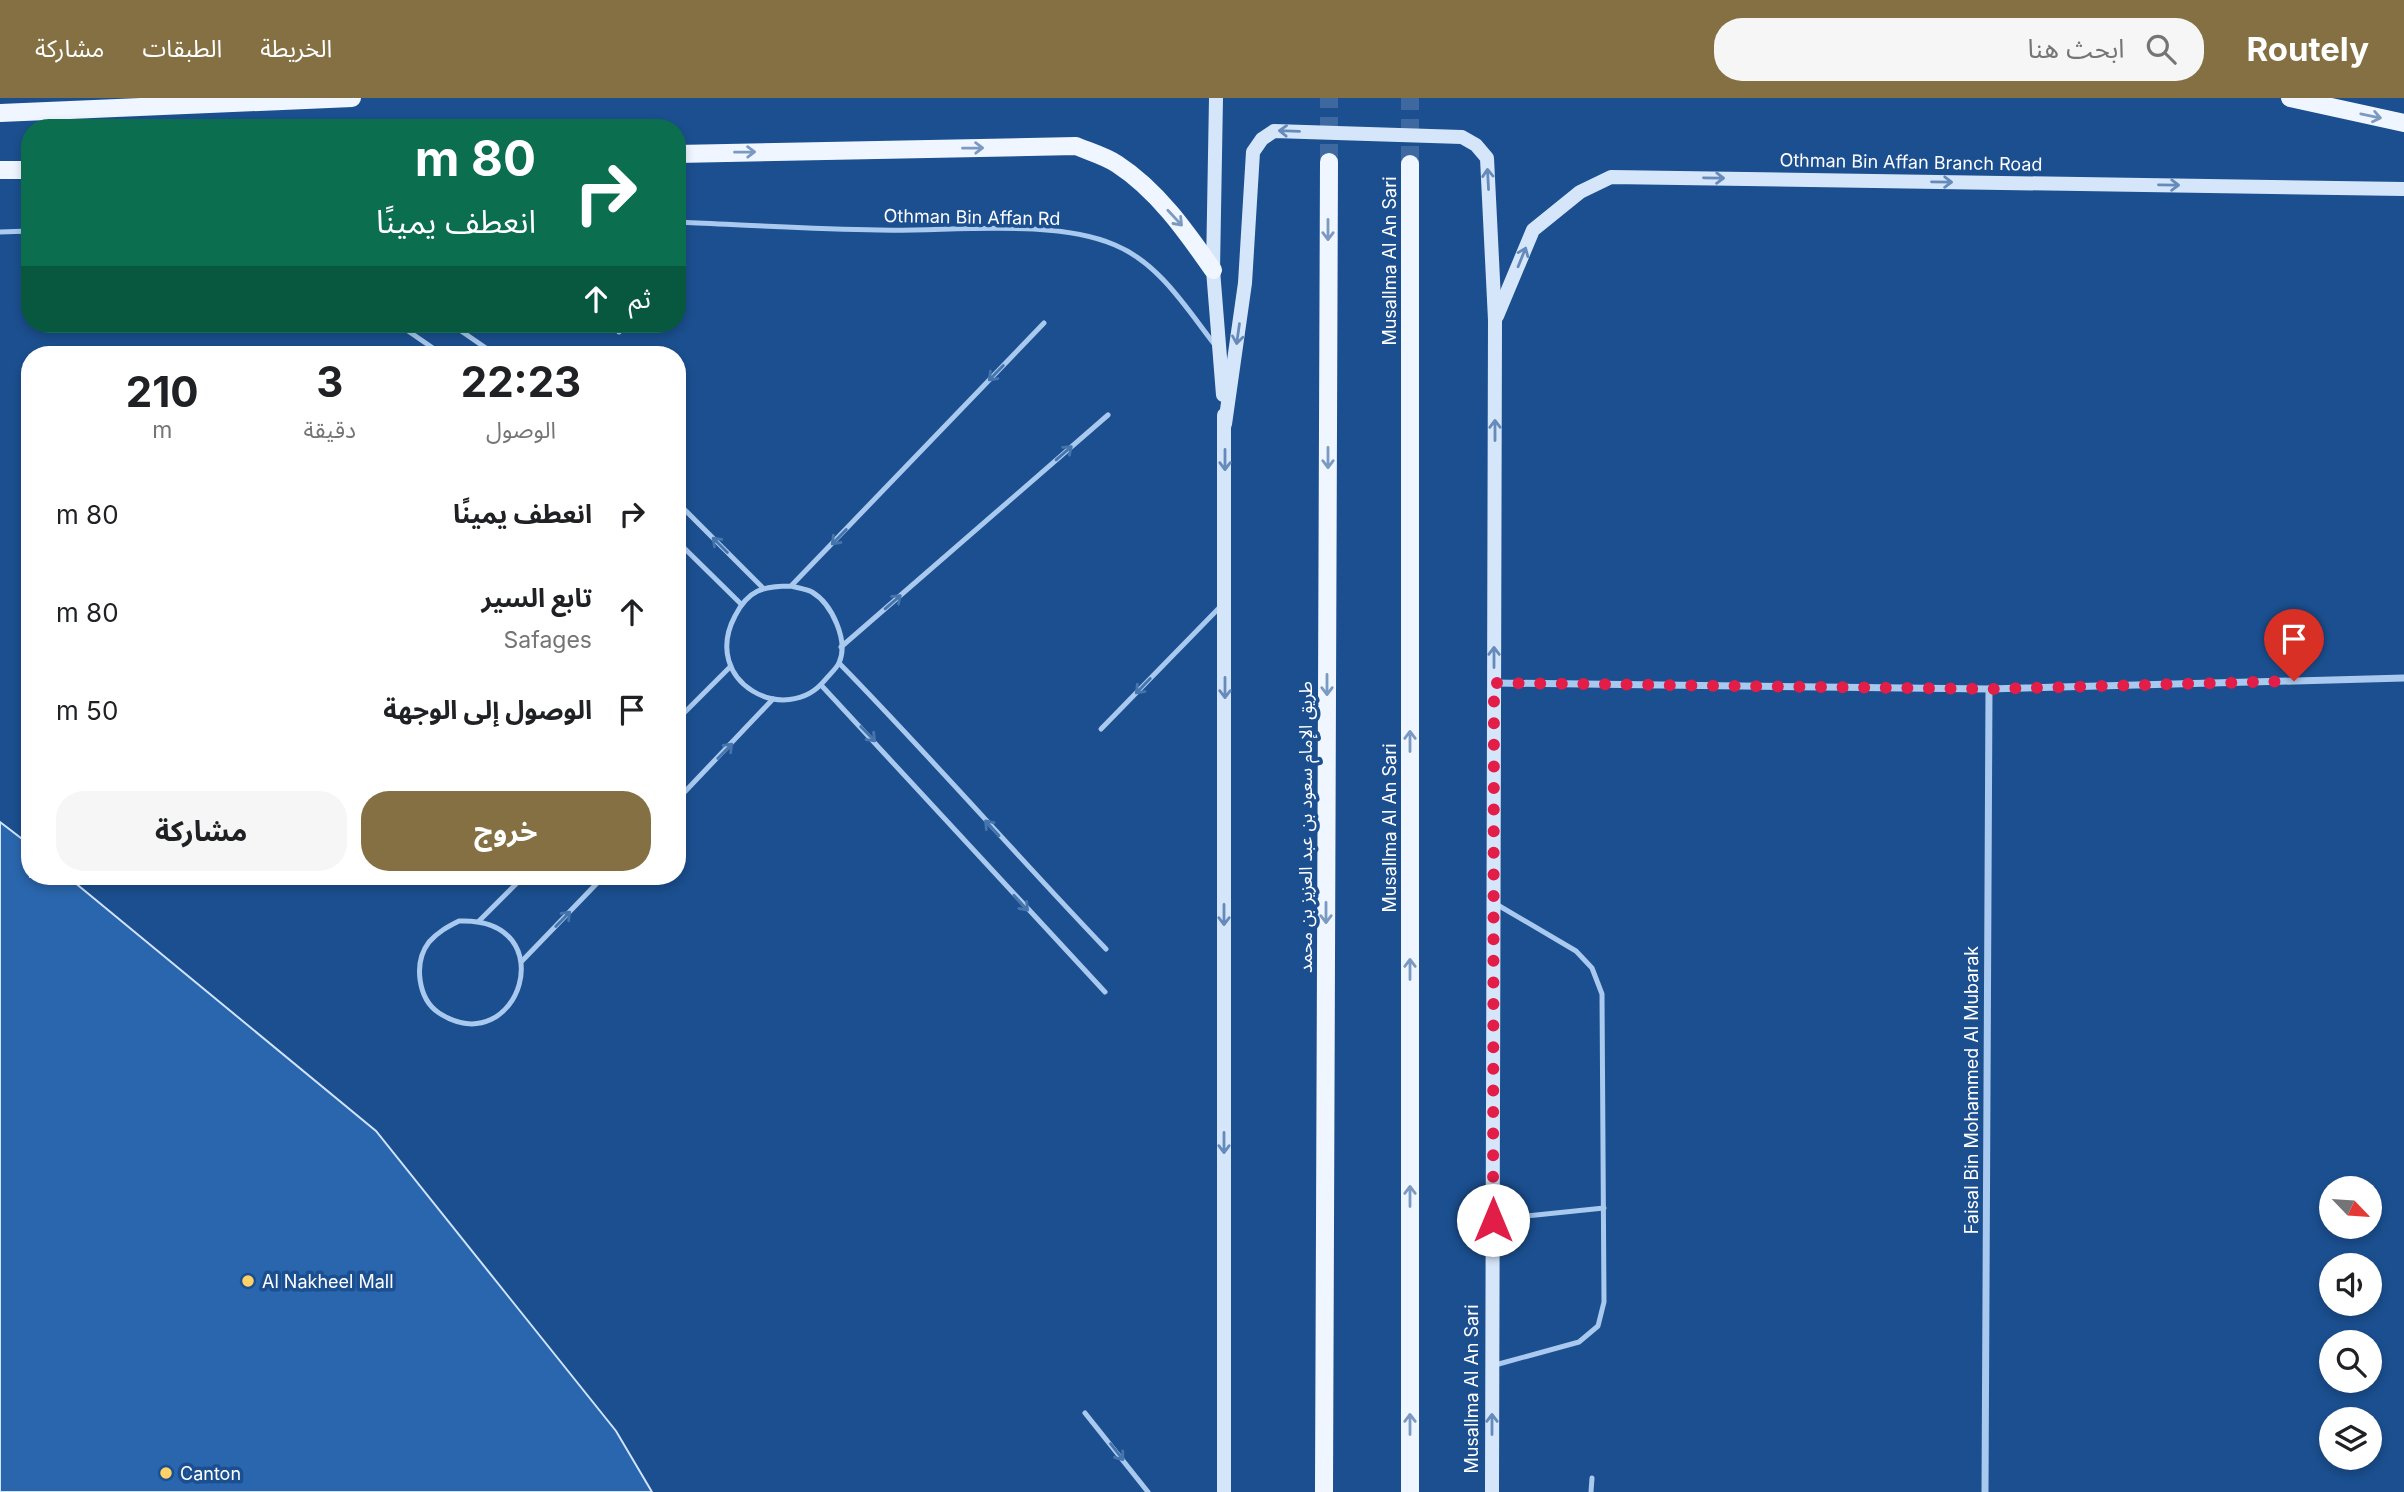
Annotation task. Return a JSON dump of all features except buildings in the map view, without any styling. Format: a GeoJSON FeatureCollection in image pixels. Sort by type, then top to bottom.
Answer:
{"type":"FeatureCollection","features":[{"type":"Feature","properties":{"kind":"main road"},"geometry":{"type":"LineString","coordinates":[[0,114],[352,98]]}},
{"type":"Feature","properties":{"kind":"main road"},"geometry":{"type":"LineString","coordinates":[[2290,98],[2404,123]]}},
{"type":"Feature","properties":{"kind":"main road"},"geometry":{"type":"LineString","coordinates":[[686,153],[1076,146],[1116,163],[1145,186],[1184,228],[1213,270]]}},
{"type":"Feature","properties":{"kind":"main road","name":"طريق الإمام سعود بن عبد العزيز بن محمد"},"geometry":{"type":"LineString","coordinates":[[1324,1492],[1329,162]]}},
{"type":"Feature","properties":{"kind":"main road","name":"Musallma Al An Sari"},"geometry":{"type":"LineString","coordinates":[[1410,164],[1410,1492]]}},
{"type":"Feature","properties":{"kind":"main road"},"geometry":{"type":"LineString","coordinates":[[0,170],[21,170]]}},
{"type":"Feature","properties":{"kind":"street"},"geometry":{"type":"LineString","coordinates":[[1216,98],[1213,270],[1225,424],[1224,1492]]}},
{"type":"Feature","properties":{"kind":"street","name":"Musallma Al An Sari"},"geometry":{"type":"LineString","coordinates":[[1225,424],[1245,283],[1253,152],[1262,139],[1273,131],[1462,137],[1476,145],[1487,158],[1496,320],[1492,1492]]}},
{"type":"Feature","properties":{"kind":"street","name":"Othman Bin Affan Branch Road"},"geometry":{"type":"LineString","coordinates":[[1496,320],[1533,230],[1580,192],[1611,177],[2404,189]]}},
{"type":"Feature","properties":{"kind":"street"},"geometry":{"type":"LineString","coordinates":[[1494,683],[1990,689],[2404,678]]}},
{"type":"Feature","properties":{"kind":"street","name":"Faisal Bin Mohammed Al Mubarak"},"geometry":{"type":"LineString","coordinates":[[1985,1492],[1990,689]]}},
{"type":"Feature","properties":{"kind":"lane","name":"Othman Bin Affan Rd"},"geometry":{"type":"LineString","coordinates":[[686,222],[881,230],[954,227],[1083,233],[1118,245],[1158,272],[1220,350]]}},
{"type":"Feature","properties":{"kind":"lane"},"geometry":{"type":"LineString","coordinates":[[0,232],[21,231]]}},
{"type":"Feature","properties":{"kind":"lane"},"geometry":{"type":"LineString","coordinates":[[791,586],[1044,323]]}},
{"type":"Feature","properties":{"kind":"lane"},"geometry":{"type":"LineString","coordinates":[[411,333],[430,346]]}},
{"type":"Feature","properties":{"kind":"lane"},"geometry":{"type":"LineString","coordinates":[[464,333],[483,346]]}},
{"type":"Feature","properties":{"kind":"lane"},"geometry":{"type":"LineString","coordinates":[[841,647],[1108,415]]}},
{"type":"Feature","properties":{"kind":"lane"},"geometry":{"type":"LineString","coordinates":[[686,511],[762,587]]}},
{"type":"Feature","properties":{"kind":"lane"},"geometry":{"type":"LineString","coordinates":[[686,550],[741,604]]}},
{"type":"Feature","properties":{"kind":"lane"},"geometry":{"type":"LineString","coordinates":[[791,586],[811,592],[828,607],[838,627],[841,647],[839,663],[821,685],[796,698],[773,699],[752,691],[730,667],[725,634],[741,604],[762,587],[791,586]]}},
{"type":"Feature","properties":{"kind":"lane"},"geometry":{"type":"LineString","coordinates":[[1101,729],[1225,602]]}},
{"type":"Feature","properties":{"kind":"lane"},"geometry":{"type":"LineString","coordinates":[[839,663],[918,743],[996,833],[1105,949]]}},
{"type":"Feature","properties":{"kind":"lane"},"geometry":{"type":"LineString","coordinates":[[686,711],[730,667]]}},
{"type":"Feature","properties":{"kind":"lane"},"geometry":{"type":"LineString","coordinates":[[821,685],[1105,992]]}},
{"type":"Feature","properties":{"kind":"lane"},"geometry":{"type":"LineString","coordinates":[[686,791],[773,699]]}},
{"type":"Feature","properties":{"kind":"lane"},"geometry":{"type":"LineString","coordinates":[[479,920],[515,885]]}},
{"type":"Feature","properties":{"kind":"lane"},"geometry":{"type":"LineString","coordinates":[[522,961],[595,885]]}},
{"type":"Feature","properties":{"kind":"lane"},"geometry":{"type":"LineString","coordinates":[[1493,902],[1576,951],[1592,968],[1602,994],[1605,1302],[1598,1326],[1579,1342],[1493,1366]]}},
{"type":"Feature","properties":{"kind":"lane"},"geometry":{"type":"LineString","coordinates":[[479,920],[498,928],[513,941],[522,961],[522,980],[515,999],[501,1014],[482,1023],[462,1023],[427,1005],[420,984],[420,964],[427,944],[441,930],[459,921],[479,920]]}},
{"type":"Feature","properties":{"kind":"lane"},"geometry":{"type":"LineString","coordinates":[[1493,1220],[1604,1208]]}},
{"type":"Feature","properties":{"kind":"lane"},"geometry":{"type":"LineString","coordinates":[[1085,1413],[1148,1492]]}},
{"type":"Feature","properties":{"kind":"lane"},"geometry":{"type":"LineString","coordinates":[[1591,1492],[1592,1478]]}},
{"type":"Feature","properties":{"kind":"tunnel"},"geometry":{"type":"LineString","coordinates":[[1329,98],[1329,162]]}},
{"type":"Feature","properties":{"kind":"tunnel"},"geometry":{"type":"LineString","coordinates":[[1410,98],[1410,164]]}},
{"type":"Feature","properties":{"kind":"place","name":"Al Nakheel Mall"},"geometry":{"type":"Point","coordinates":[248,1281]}},
{"type":"Feature","properties":{"kind":"place","name":"Canton"},"geometry":{"type":"Point","coordinates":[166,1473]}},
{"type":"Feature","properties":{"kind":"route"},"geometry":{"type":"LineString","coordinates":[[1493,1220],[1494,683],[1990,689],[2294,681]]}}]}
